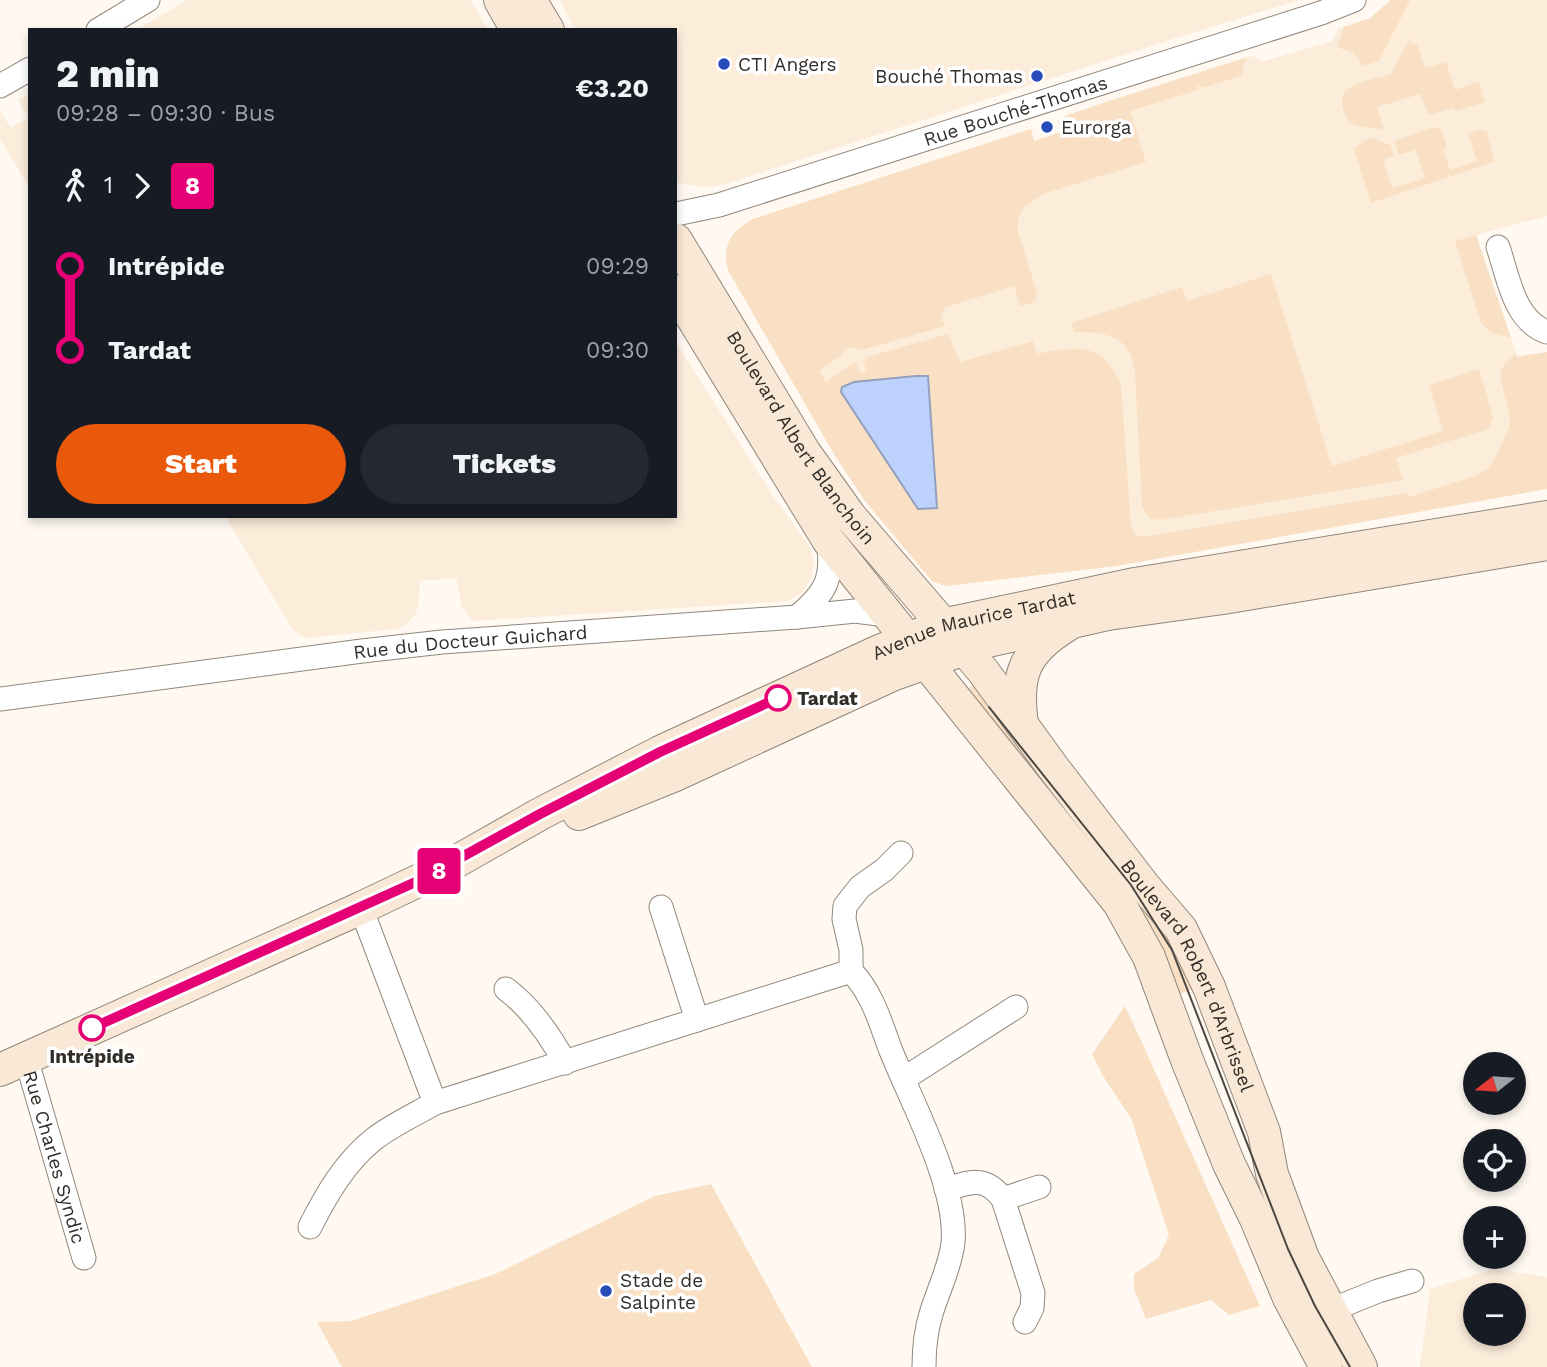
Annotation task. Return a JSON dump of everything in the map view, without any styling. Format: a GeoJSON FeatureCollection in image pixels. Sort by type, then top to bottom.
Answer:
{"type":"FeatureCollection","features":[{"type":"Feature","properties":{"kind":"street"},"geometry":{"type":"LineString","coordinates":[[101,28],[148,0]]}},
{"type":"Feature","properties":{"kind":"street"},"geometry":{"type":"LineString","coordinates":[[499,0],[516,28]]}},
{"type":"Feature","properties":{"kind":"street"},"geometry":{"type":"LineString","coordinates":[[530,0],[547,28]]}},
{"type":"Feature","properties":{"kind":"street","name":"Rue Bouché-Thomas"},"geometry":{"type":"LineString","coordinates":[[677,214],[719,205],[1314,16],[1353,0]]}},
{"type":"Feature","properties":{"kind":"street"},"geometry":{"type":"LineString","coordinates":[[0,86],[28,70]]}},
{"type":"Feature","properties":{"kind":"street","name":"Boulevard Albert Blanchoin"},"geometry":{"type":"LineString","coordinates":[[677,242],[805,453],[850,516],[943,625]]}},
{"type":"Feature","properties":{"kind":"street"},"geometry":{"type":"LineString","coordinates":[[1498,247],[1524,316],[1537,328],[1547,332]]}},
{"type":"Feature","properties":{"kind":"street","name":"Boulevard Albert Blanchoin"},"geometry":{"type":"LineString","coordinates":[[677,293],[828,540],[915,650]]}},
{"type":"Feature","properties":{"kind":"street","name":"Avenue Maurice Tardat"},"geometry":{"type":"LineString","coordinates":[[13,1064],[445,868],[540,814],[660,752],[915,650],[943,625],[1135,584],[1547,517]]}},
{"type":"Feature","properties":{"kind":"street"},"geometry":{"type":"LineString","coordinates":[[797,617],[816,601],[826,587],[830,562],[828,540]]}},
{"type":"Feature","properties":{"kind":"street","name":"Avenue Maurice Tardat"},"geometry":{"type":"LineString","coordinates":[[915,650],[964,649],[1012,635],[1108,614],[1237,596],[1547,544]]}},
{"type":"Feature","properties":{"kind":"street","name":"Rue du Docteur Guichard"},"geometry":{"type":"LineString","coordinates":[[0,699],[442,642],[855,611],[887,613],[911,621],[943,625]]}},
{"type":"Feature","properties":{"kind":"street"},"geometry":{"type":"LineString","coordinates":[[1022,724],[1020,695],[1026,663],[1041,643],[1071,623]]}},
{"type":"Feature","properties":{"kind":"street","name":"Boulevard Robert d'Arbrissel"},"geometry":{"type":"LineString","coordinates":[[943,625],[983,671],[1145,887],[1181,929],[1209,987],[1264,1132],[1272,1174],[1303,1258],[1362,1367]]}},
{"type":"Feature","properties":{"kind":"street","name":"Boulevard Robert d'Arbrissel"},"geometry":{"type":"LineString","coordinates":[[915,650],[1130,919],[1149,957],[1229,1164],[1256,1219],[1289,1298],[1326,1367]]}},
{"type":"Feature","properties":{"kind":"street"},"geometry":{"type":"LineString","coordinates":[[901,853],[884,870],[860,887],[845,906],[844,919],[851,950],[851,971],[865,985],[905,1078],[951,1207],[953,1241],[947,1270],[930,1316],[924,1367]]}},
{"type":"Feature","properties":{"kind":"street"},"geometry":{"type":"LineString","coordinates":[[661,907],[696,1020]]}},
{"type":"Feature","properties":{"kind":"street"},"geometry":{"type":"LineString","coordinates":[[360,908],[435,1103]]}},
{"type":"Feature","properties":{"kind":"street"},"geometry":{"type":"LineString","coordinates":[[310,1227],[324,1198],[346,1167],[374,1139],[435,1103],[851,971]]}},
{"type":"Feature","properties":{"kind":"street"},"geometry":{"type":"LineString","coordinates":[[506,989],[537,1020],[565,1063]]}},
{"type":"Feature","properties":{"kind":"street"},"geometry":{"type":"LineString","coordinates":[[905,1078],[1016,1007]]}},
{"type":"Feature","properties":{"kind":"street","name":"Rue Charles Syndic"},"geometry":{"type":"LineString","coordinates":[[13,1064],[83,1258]]}},
{"type":"Feature","properties":{"kind":"street"},"geometry":{"type":"LineString","coordinates":[[946,1189],[982,1182],[993,1186],[1003,1199],[1033,1293],[1032,1308],[1025,1322]]}},
{"type":"Feature","properties":{"kind":"street"},"geometry":{"type":"LineString","coordinates":[[1003,1199],[1040,1187]]}},
{"type":"Feature","properties":{"kind":"street"},"geometry":{"type":"LineString","coordinates":[[1331,1310],[1412,1281]]}},
{"type":"Feature","properties":{"kind":"shaded area"},"geometry":{"type":"Polygon","coordinates":[[[187,0],[470,0],[487,28],[140,28],[187,0]]]}},
{"type":"Feature","properties":{"kind":"shaded area"},"geometry":{"type":"Polygon","coordinates":[[[560,0],[1299,0],[726,184],[704,188],[677,182],[677,28],[574,28],[560,0]]]}},
{"type":"Feature","properties":{"kind":"shaded area"},"geometry":{"type":"Polygon","coordinates":[[[1391,0],[1547,0],[1547,216],[1476,235],[1517,356],[1547,352],[1547,489],[1116,566],[946,586],[932,581],[865,501],[834,454],[729,272],[726,250],[732,235],[753,219],[1031,129],[1034,141],[1061,132],[1058,120],[1104,102],[1244,58],[1253,56],[1264,61],[1332,41],[1338,29],[1370,18],[1391,0]]]}},
{"type":"Feature","properties":{"kind":"shaded area"},"geometry":{"type":"Polygon","coordinates":[[[1391,0],[1410,0],[1379,61],[1364,66],[1353,53],[1337,47],[1344,27],[1370,18],[1391,0]]]}},
{"type":"Feature","properties":{"kind":"shaded area"},"geometry":{"type":"Polygon","coordinates":[[[1410,38],[1413,45],[1417,43],[1425,68],[1446,62],[1455,90],[1479,82],[1485,102],[1456,111],[1452,108],[1429,115],[1420,94],[1377,107],[1384,129],[1349,123],[1342,106],[1344,94],[1355,85],[1391,74],[1410,38]]]}},
{"type":"Feature","properties":{"kind":"shaded area"},"geometry":{"type":"Polygon","coordinates":[[[1245,58],[1241,76],[1201,88],[1197,86],[1198,90],[1130,111],[1146,162],[1043,194],[1024,207],[1018,219],[1018,231],[1037,293],[1035,296],[1038,295],[1034,302],[1020,306],[1014,286],[946,307],[941,313],[945,326],[862,350],[852,347],[845,349],[819,371],[826,382],[855,362],[861,373],[866,371],[864,363],[867,357],[948,334],[960,362],[1033,341],[1037,354],[1077,349],[1097,354],[1114,370],[1121,384],[1131,527],[1135,534],[1142,537],[1407,493],[1409,497],[1478,475],[1488,468],[1496,456],[1509,428],[1510,417],[1500,377],[1503,366],[1516,353],[1517,357],[1547,352],[1547,489],[1116,566],[946,586],[932,581],[865,501],[834,454],[729,272],[727,248],[734,234],[753,219],[1031,129],[1034,141],[1061,132],[1058,120],[1245,58]],[[928,376],[854,382],[842,387],[841,392],[918,509],[928,376]]]}},
{"type":"Feature","properties":{"kind":"shaded area"},"geometry":{"type":"Polygon","coordinates":[[[28,94],[28,118],[18,100],[28,94]]]}},
{"type":"Feature","properties":{"kind":"shaded area"},"geometry":{"type":"Polygon","coordinates":[[[0,111],[11,128],[28,118],[28,186],[0,139],[0,111]]]}},
{"type":"Feature","properties":{"kind":"shaded area"},"geometry":{"type":"Polygon","coordinates":[[[1434,127],[1441,129],[1447,147],[1443,149],[1450,170],[1477,161],[1468,134],[1480,129],[1487,132],[1494,162],[1371,203],[1354,149],[1370,137],[1390,143],[1394,156],[1383,160],[1392,188],[1425,178],[1416,150],[1399,155],[1394,141],[1434,127]]]}},
{"type":"Feature","properties":{"kind":"shaded area"},"geometry":{"type":"Polygon","coordinates":[[[1476,235],[1511,338],[1492,333],[1481,323],[1455,241],[1476,235]]]}},
{"type":"Feature","properties":{"kind":"shaded area"},"geometry":{"type":"Polygon","coordinates":[[[1271,274],[1332,466],[1443,431],[1429,385],[1479,369],[1493,417],[1489,429],[1396,458],[1403,480],[1160,520],[1149,518],[1142,506],[1133,360],[1122,343],[1115,338],[1096,333],[1074,332],[1071,323],[1182,287],[1187,301],[1271,274]]]}},
{"type":"Feature","properties":{"kind":"shaded area"},"geometry":{"type":"Polygon","coordinates":[[[677,344],[773,496],[809,546],[814,562],[811,579],[803,592],[789,601],[472,621],[462,607],[456,578],[420,581],[415,615],[397,629],[305,638],[292,629],[226,518],[677,518],[677,344]]]}},
{"type":"Feature","properties":{"kind":"shaded area"},"geometry":{"type":"Polygon","coordinates":[[[975,683],[1161,923],[1194,989],[1177,995],[961,694],[975,683]]]}},
{"type":"Feature","properties":{"kind":"shaded area"},"geometry":{"type":"Polygon","coordinates":[[[1125,1006],[1260,1306],[1229,1315],[1211,1300],[1146,1319],[1134,1289],[1134,1274],[1158,1258],[1169,1235],[1131,1118],[1092,1054],[1125,1006]]]}},
{"type":"Feature","properties":{"kind":"shaded area","name":"Stade de Salpinte"},"geometry":{"type":"Polygon","coordinates":[[[711,1184],[812,1367],[342,1367],[317,1322],[351,1321],[495,1274],[655,1196],[711,1184]]]}},
{"type":"Feature","properties":{"kind":"shaded area"},"geometry":{"type":"Polygon","coordinates":[[[1494,1269],[1547,1277],[1547,1367],[1420,1367],[1430,1289],[1494,1269]]]}},
{"type":"Feature","properties":{"kind":"water"},"geometry":{"type":"Polygon","coordinates":[[[928,376],[937,508],[918,509],[841,392],[842,387],[854,382],[928,376]]]}},
{"type":"Feature","properties":{"kind":"tram line"},"geometry":{"type":"LineString","coordinates":[[989,707],[1131,885],[1172,950],[1288,1249],[1315,1306],[1350,1367]]}},
{"type":"Feature","properties":{"kind":"bus line","name":"8"},"geometry":{"type":"LineString","coordinates":[[92,1028],[445,868],[470,851],[660,752],[778,698]]}},
{"type":"Feature","properties":{"kind":"place","name":"CTI Angers"},"geometry":{"type":"Point","coordinates":[724,64]}},
{"type":"Feature","properties":{"kind":"place","name":"Bouché Thomas"},"geometry":{"type":"Point","coordinates":[1037,76]}},
{"type":"Feature","properties":{"kind":"place","name":"Eurorga"},"geometry":{"type":"Point","coordinates":[1047,127]}},
{"type":"Feature","properties":{"kind":"place","name":"Tardat"},"geometry":{"type":"Point","coordinates":[778,698]}},
{"type":"Feature","properties":{"kind":"place","name":"Intrépide"},"geometry":{"type":"Point","coordinates":[92,1028]}},
{"type":"Feature","properties":{"kind":"place","name":"Stade de Salpinte"},"geometry":{"type":"Point","coordinates":[606,1291]}}]}
